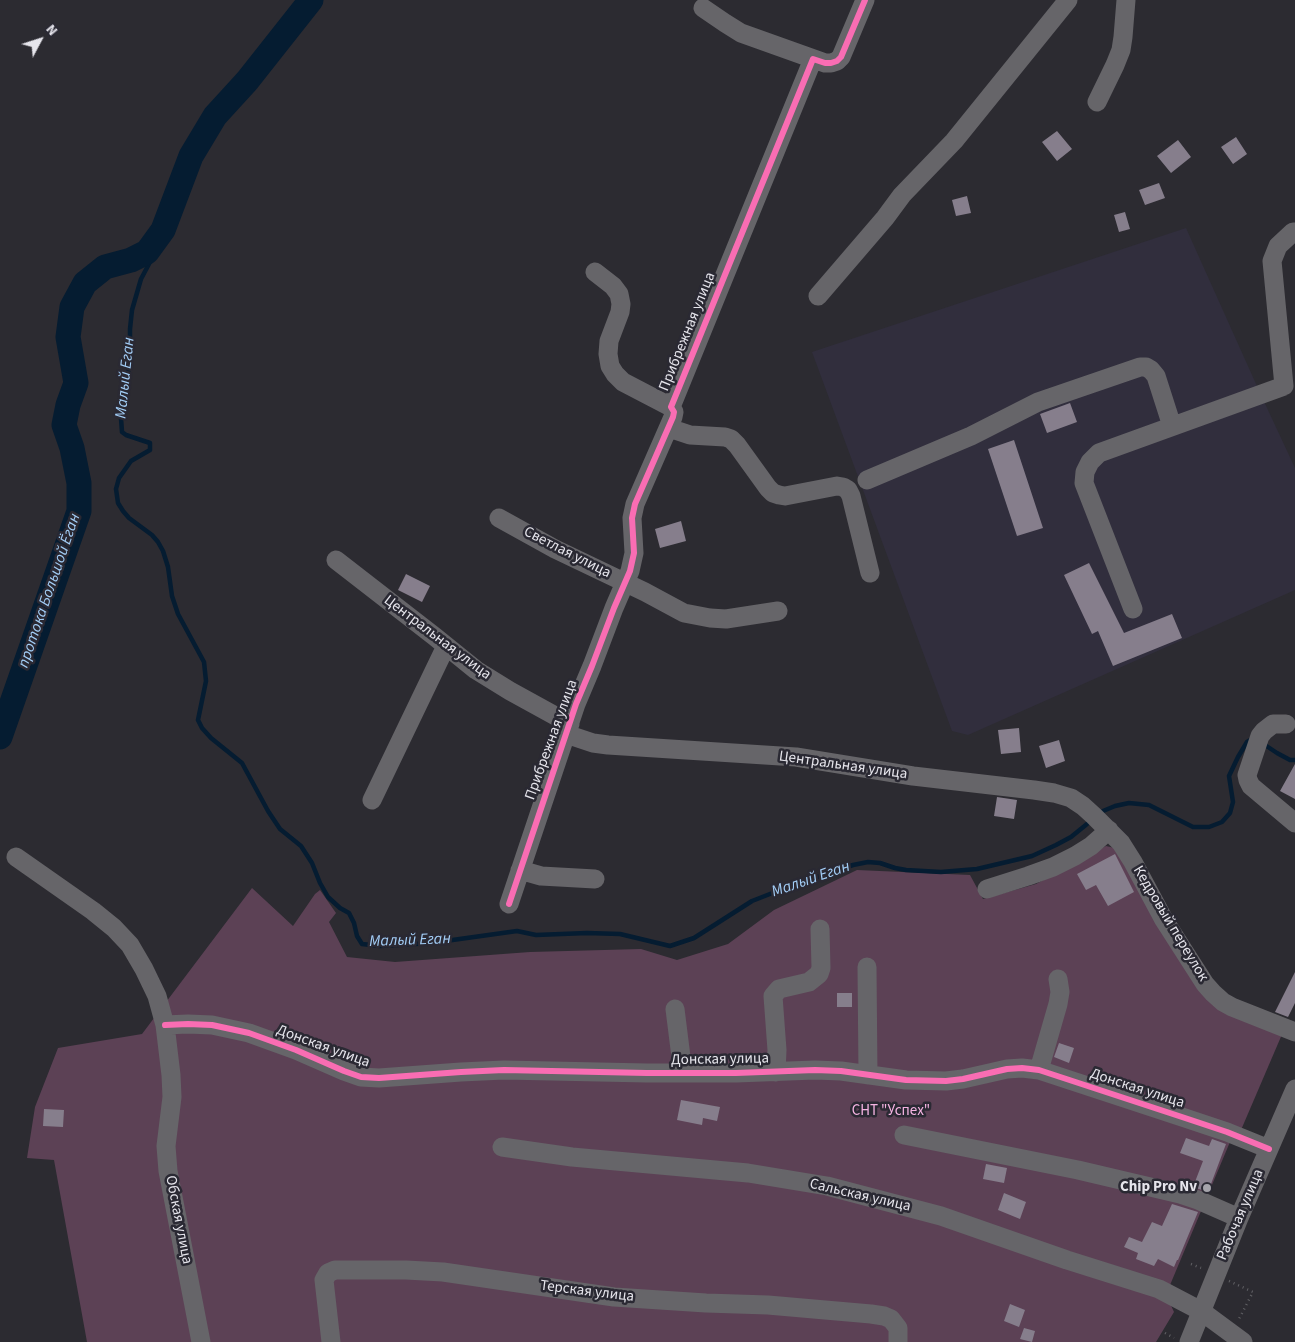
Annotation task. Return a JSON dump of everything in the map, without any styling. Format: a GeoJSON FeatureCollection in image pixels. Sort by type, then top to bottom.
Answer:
{"type":"FeatureCollection","features":[{"type":"Feature","properties":{"kind":"street"},"geometry":{"type":"LineString","coordinates":[[703,8],[741,33],[825,63],[831,63],[841,57],[865,0]]}},
{"type":"Feature","properties":{"kind":"street"},"geometry":{"type":"LineString","coordinates":[[818,296],[885,218],[902,195],[954,141],[1068,0]]}},
{"type":"Feature","properties":{"kind":"street"},"geometry":{"type":"LineString","coordinates":[[1097,102],[1121,50],[1124,37],[1126,0]]}},
{"type":"Feature","properties":{"kind":"street","name":"Прибрежная улица"},"geometry":{"type":"LineString","coordinates":[[509,904],[568,729],[630,571],[634,553],[632,518],[635,504],[669,428],[674,412],[671,407],[813,59]]}},
{"type":"Feature","properties":{"kind":"street"},"geometry":{"type":"LineString","coordinates":[[1133,609],[1084,483],[1085,472],[1090,462],[1099,454],[1172,426],[1290,389],[1272,261],[1278,246],[1295,232]]}},
{"type":"Feature","properties":{"kind":"street"},"geometry":{"type":"LineString","coordinates":[[595,272],[613,286],[619,294],[621,304],[620,312],[609,341],[608,354],[610,366],[623,382],[671,407]]}},
{"type":"Feature","properties":{"kind":"street"},"geometry":{"type":"LineString","coordinates":[[867,480],[971,436],[1038,402],[1140,367],[1146,367],[1156,376],[1172,426]]}},
{"type":"Feature","properties":{"kind":"street"},"geometry":{"type":"LineString","coordinates":[[669,428],[690,435],[724,436],[731,439],[768,488],[779,495],[785,496],[836,486],[848,490],[870,573]]}},
{"type":"Feature","properties":{"kind":"street","name":"Светлая улица"},"geometry":{"type":"LineString","coordinates":[[499,518],[555,549],[684,613],[726,619],[778,611]]}},
{"type":"Feature","properties":{"kind":"street","name":"Центральная улица"},"geometry":{"type":"LineString","coordinates":[[336,560],[476,670],[593,743],[796,757],[913,776],[1054,793],[1071,798],[1083,806],[1109,830]]}},
{"type":"Feature","properties":{"kind":"street"},"geometry":{"type":"LineString","coordinates":[[372,800],[446,646]]}},
{"type":"Feature","properties":{"kind":"street"},"geometry":{"type":"LineString","coordinates":[[1286,724],[1273,724],[1260,736],[1247,775],[1251,786],[1295,823]]}},
{"type":"Feature","properties":{"kind":"street"},"geometry":{"type":"LineString","coordinates":[[987,889],[1053,867],[1091,846],[1109,830]]}},
{"type":"Feature","properties":{"kind":"street","name":"Кедровый переулок"},"geometry":{"type":"LineString","coordinates":[[1109,830],[1121,843],[1164,920],[1205,984],[1213,993],[1232,1007],[1295,1032]]}},
{"type":"Feature","properties":{"kind":"street","name":"Обская улица"},"geometry":{"type":"LineString","coordinates":[[16,857],[114,928],[130,945],[157,996],[165,1025],[171,1075],[172,1097],[166,1146],[168,1171],[202,1342]]}},
{"type":"Feature","properties":{"kind":"street"},"geometry":{"type":"LineString","coordinates":[[520,870],[541,876],[595,879]]}},
{"type":"Feature","properties":{"kind":"street"},"geometry":{"type":"LineString","coordinates":[[776,1072],[773,996],[779,989],[809,982],[819,974],[821,968],[820,929]]}},
{"type":"Feature","properties":{"kind":"street"},"geometry":{"type":"LineString","coordinates":[[867,967],[868,1075]]}},
{"type":"Feature","properties":{"kind":"street"},"geometry":{"type":"LineString","coordinates":[[1039,1070],[1058,1004],[1060,992],[1058,979]]}},
{"type":"Feature","properties":{"kind":"street"},"geometry":{"type":"LineString","coordinates":[[675,1009],[683,1073]]}},
{"type":"Feature","properties":{"kind":"street","name":"Донская улица"},"geometry":{"type":"LineString","coordinates":[[165,1025],[212,1025],[249,1034],[296,1050],[361,1077],[379,1078],[504,1070],[683,1073],[841,1071],[906,1080],[946,1081],[1007,1069],[1022,1068],[1039,1070],[1227,1132],[1269,1149]]}},
{"type":"Feature","properties":{"kind":"street","name":"Рабочая улица"},"geometry":{"type":"LineString","coordinates":[[1189,1342],[1238,1218],[1295,1089]]}},
{"type":"Feature","properties":{"kind":"street"},"geometry":{"type":"LineString","coordinates":[[904,1135],[1078,1170],[1170,1192],[1198,1200],[1238,1218]]}},
{"type":"Feature","properties":{"kind":"street","name":"Сальская улица"},"geometry":{"type":"LineString","coordinates":[[502,1147],[572,1157],[748,1173],[827,1186],[941,1216],[1067,1260],[1159,1289],[1202,1312],[1237,1338]]}},
{"type":"Feature","properties":{"kind":"street","name":"Терская улица"},"geometry":{"type":"LineString","coordinates":[[331,1342],[324,1280],[328,1273],[335,1270],[443,1272],[614,1296],[706,1303],[768,1305],[871,1314],[891,1319],[898,1328],[898,1342]]}},
{"type":"Feature","properties":{"kind":"path"},"geometry":{"type":"LineString","coordinates":[[1237,1338],[1254,1292]]}},
{"type":"Feature","properties":{"kind":"shaded area"},"geometry":{"type":"Polygon","coordinates":[[[1186,228],[1295,468],[1295,590],[968,735],[952,731],[812,352],[1186,228]]]}},
{"type":"Feature","properties":{"kind":"green space","name":"СНТ \"Успех\""},"geometry":{"type":"Polygon","coordinates":[[[1106,846],[1119,849],[1211,1002],[1283,1032],[1241,1130],[1235,1130],[1165,1297],[1168,1299],[1174,1312],[1156,1342],[87,1342],[54,1160],[27,1158],[35,1107],[58,1048],[142,1034],[252,888],[293,926],[315,894],[320,890],[336,913],[329,922],[347,957],[395,962],[530,952],[641,949],[677,960],[728,944],[774,910],[857,870],[970,875],[983,899],[1036,884],[1106,846]]]}},
{"type":"Feature","properties":{"kind":"building"},"geometry":{"type":"Polygon","coordinates":[[[1057,131],[1072,149],[1057,161],[1042,142],[1057,131]]]}},
{"type":"Feature","properties":{"kind":"building"},"geometry":{"type":"Polygon","coordinates":[[[1236,137],[1247,154],[1233,164],[1221,147],[1236,137]]]}},
{"type":"Feature","properties":{"kind":"building"},"geometry":{"type":"Polygon","coordinates":[[[1178,140],[1191,157],[1171,173],[1157,156],[1178,140]]]}},
{"type":"Feature","properties":{"kind":"building"},"geometry":{"type":"Polygon","coordinates":[[[1159,183],[1165,198],[1145,205],[1139,190],[1159,183]]]}},
{"type":"Feature","properties":{"kind":"building"},"geometry":{"type":"Polygon","coordinates":[[[967,196],[971,213],[956,216],[952,200],[967,196]]]}},
{"type":"Feature","properties":{"kind":"building"},"geometry":{"type":"Polygon","coordinates":[[[1125,212],[1130,229],[1119,232],[1114,215],[1125,212]]]}},
{"type":"Feature","properties":{"kind":"building"},"geometry":{"type":"Polygon","coordinates":[[[1070,403],[1077,422],[1047,433],[1040,414],[1070,403]]]}},
{"type":"Feature","properties":{"kind":"building"},"geometry":{"type":"Polygon","coordinates":[[[1014,440],[1043,528],[1017,536],[988,449],[1014,440]]]}},
{"type":"Feature","properties":{"kind":"building"},"geometry":{"type":"Polygon","coordinates":[[[681,521],[686,541],[660,548],[655,529],[681,521]]]}},
{"type":"Feature","properties":{"kind":"building"},"geometry":{"type":"Polygon","coordinates":[[[1089,563],[1124,633],[1172,614],[1182,638],[1113,666],[1098,631],[1092,634],[1064,575],[1089,563]]]}},
{"type":"Feature","properties":{"kind":"building"},"geometry":{"type":"Polygon","coordinates":[[[406,574],[430,586],[422,602],[398,590],[406,574]]]}},
{"type":"Feature","properties":{"kind":"building"},"geometry":{"type":"Polygon","coordinates":[[[1019,728],[1021,752],[1001,754],[998,730],[1019,728]]]}},
{"type":"Feature","properties":{"kind":"building"},"geometry":{"type":"Polygon","coordinates":[[[1059,740],[1065,761],[1046,768],[1039,746],[1059,740]]]}},
{"type":"Feature","properties":{"kind":"building"},"geometry":{"type":"Polygon","coordinates":[[[1295,764],[1295,799],[1280,791],[1295,764]]]}},
{"type":"Feature","properties":{"kind":"building"},"geometry":{"type":"Polygon","coordinates":[[[997,797],[1017,800],[1014,819],[994,816],[997,797]]]}},
{"type":"Feature","properties":{"kind":"building"},"geometry":{"type":"Polygon","coordinates":[[[1115,854],[1134,892],[1108,906],[1096,885],[1086,890],[1077,874],[1115,854]]]}},
{"type":"Feature","properties":{"kind":"building"},"geometry":{"type":"Polygon","coordinates":[[[1295,972],[1295,1003],[1288,1017],[1275,1012],[1295,972]]]}},
{"type":"Feature","properties":{"kind":"building"},"geometry":{"type":"Polygon","coordinates":[[[837,993],[852,993],[852,1007],[837,1007],[837,993]]]}},
{"type":"Feature","properties":{"kind":"building"},"geometry":{"type":"Polygon","coordinates":[[[1059,1043],[1074,1048],[1069,1063],[1054,1057],[1059,1043]]]}},
{"type":"Feature","properties":{"kind":"building"},"geometry":{"type":"Polygon","coordinates":[[[681,1100],[720,1107],[717,1121],[703,1118],[702,1125],[677,1120],[681,1100]]]}},
{"type":"Feature","properties":{"kind":"building"},"geometry":{"type":"Polygon","coordinates":[[[44,1109],[64,1110],[63,1127],[43,1126],[44,1109]]]}},
{"type":"Feature","properties":{"kind":"building"},"geometry":{"type":"Polygon","coordinates":[[[1186,1138],[1209,1146],[1212,1139],[1226,1144],[1208,1192],[1193,1187],[1203,1161],[1180,1153],[1186,1138]]]}},
{"type":"Feature","properties":{"kind":"building"},"geometry":{"type":"Polygon","coordinates":[[[986,1164],[1007,1168],[1004,1183],[983,1179],[986,1164]]]}},
{"type":"Feature","properties":{"kind":"building"},"geometry":{"type":"Polygon","coordinates":[[[1004,1193],[1026,1202],[1020,1219],[998,1210],[1004,1193]]]}},
{"type":"Feature","properties":{"kind":"building"},"geometry":{"type":"Polygon","coordinates":[[[1172,1204],[1198,1212],[1174,1267],[1158,1259],[1154,1266],[1136,1259],[1138,1253],[1124,1247],[1129,1237],[1142,1242],[1152,1222],[1162,1226],[1172,1204]]]}},
{"type":"Feature","properties":{"kind":"building"},"geometry":{"type":"Polygon","coordinates":[[[1010,1304],[1025,1310],[1019,1327],[1004,1321],[1010,1304]]]}},
{"type":"Feature","properties":{"kind":"building"},"geometry":{"type":"Polygon","coordinates":[[[1024,1328],[1035,1331],[1032,1342],[1020,1339],[1024,1328]]]}},
{"type":"Feature","properties":{"kind":"waterway","name":"протока Большой Ёган"},"geometry":{"type":"LineString","coordinates":[[0,737],[79,511],[79,483],[72,448],[64,425],[68,405],[76,383],[68,337],[72,307],[85,283],[105,267],[131,260],[147,252],[163,230],[191,156],[215,116],[247,81],[311,0]]}},
{"type":"Feature","properties":{"kind":"waterway","name":"Малый Еган"},"geometry":{"type":"LineString","coordinates":[[163,230],[141,279],[132,310],[126,398],[121,418],[122,432],[150,443],[150,450],[131,461],[119,478],[116,489],[118,503],[129,518],[152,535],[163,551],[168,567],[172,596],[178,614],[204,662],[206,681],[198,720],[202,728],[211,738],[242,763],[280,829],[301,846],[312,863],[328,897],[349,913],[357,936],[362,944],[380,946],[431,943],[517,931],[536,935],[620,934],[670,946],[694,938],[752,901],[853,865],[868,862],[906,870],[941,872],[977,869],[1032,856],[1071,837],[1087,824]]}},
{"type":"Feature","properties":{"kind":"waterway","name":"Малый Еган"},"geometry":{"type":"LineString","coordinates":[[1103,811],[1129,803],[1149,805],[1193,827],[1209,827],[1222,822],[1230,813],[1233,802],[1229,776],[1247,742],[1252,739]]}},
{"type":"Feature","properties":{"kind":"waterway","name":"Малый Еган"},"geometry":{"type":"LineString","coordinates":[[1265,745],[1290,760],[1295,760]]}},
{"type":"Feature","properties":{"kind":"cycle path"},"geometry":{"type":"LineString","coordinates":[[509,904],[576,704],[630,571],[634,553],[632,518],[635,504],[673,417],[674,412],[671,407],[813,59],[831,63],[841,57],[865,0]]}},
{"type":"Feature","properties":{"kind":"cycle path"},"geometry":{"type":"LineString","coordinates":[[165,1025],[212,1025],[249,1033],[361,1077],[379,1078],[504,1070],[647,1073],[736,1073],[815,1070],[841,1071],[906,1080],[946,1081],[1007,1069],[1022,1068],[1039,1070],[1227,1132],[1269,1149]]}},
{"type":"Feature","properties":{"kind":"place","name":"Chip Pro Nv"},"geometry":{"type":"Point","coordinates":[1207,1188]}}]}
